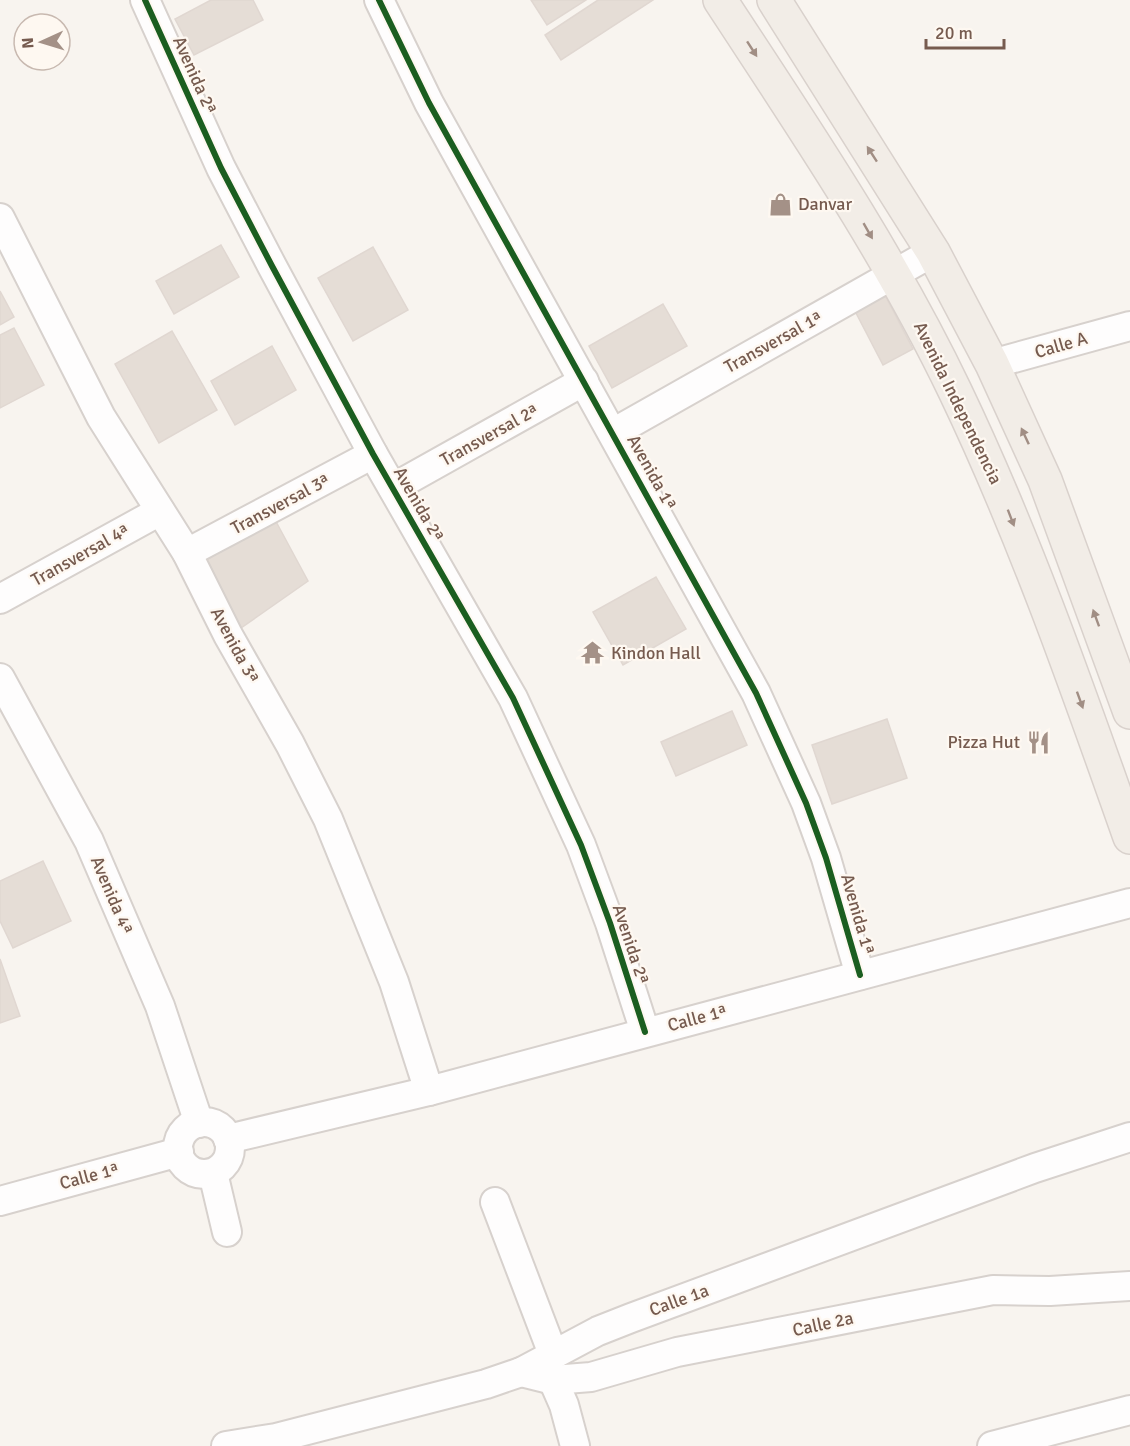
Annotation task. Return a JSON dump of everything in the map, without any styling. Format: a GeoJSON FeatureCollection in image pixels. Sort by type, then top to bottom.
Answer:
{"type":"FeatureCollection","features":[{"type":"Feature","properties":{"kind":"main road","name":"Avenida Independencia"},"geometry":{"type":"LineString","coordinates":[[720,0],[841,185],[954,388],[1001,490],[1130,837]]}},
{"type":"Feature","properties":{"kind":"main road"},"geometry":{"type":"LineString","coordinates":[[774,0],[933,252],[992,364],[1046,480],[1130,712]]}},
{"type":"Feature","properties":{"kind":"street","name":"Avenida 2ª"},"geometry":{"type":"LineString","coordinates":[[145,0],[221,168],[373,454],[513,698],[581,845],[606,912],[645,1032]]}},
{"type":"Feature","properties":{"kind":"street","name":"Avenida 1ª"},"geometry":{"type":"LineString","coordinates":[[379,0],[429,103],[727,637],[784,749],[826,858],[860,975]]}},
{"type":"Feature","properties":{"kind":"street","name":"Avenida 3ª"},"geometry":{"type":"LineString","coordinates":[[0,218],[102,417],[188,553],[228,635],[290,744],[328,819],[394,982],[429,1091]]}},
{"type":"Feature","properties":{"kind":"street","name":"Transversal 1ª"},"geometry":{"type":"LineString","coordinates":[[613,433],[933,252]]}},
{"type":"Feature","properties":{"kind":"street","name":"Calle A"},"geometry":{"type":"LineString","coordinates":[[992,364],[1130,326]]}},
{"type":"Feature","properties":{"kind":"street","name":"Transversal 2ª"},"geometry":{"type":"LineString","coordinates":[[393,488],[584,381]]}},
{"type":"Feature","properties":{"kind":"street","name":"Transversal 3ª"},"geometry":{"type":"LineString","coordinates":[[188,553],[373,454]]}},
{"type":"Feature","properties":{"kind":"street","name":"Transversal 4ª"},"geometry":{"type":"LineString","coordinates":[[0,599],[160,511]]}},
{"type":"Feature","properties":{"kind":"street","name":"Avenida 4ª"},"geometry":{"type":"LineString","coordinates":[[0,678],[89,841],[160,1006],[199,1123]]}},
{"type":"Feature","properties":{"kind":"street","name":"Calle 1ª"},"geometry":{"type":"LineString","coordinates":[[228,1139],[429,1091],[1130,903]]}},
{"type":"Feature","properties":{"kind":"street"},"geometry":{"type":"LineString","coordinates":[[199,1123],[213,1124],[220,1128],[228,1139],[229,1155],[225,1163],[213,1173],[205,1174],[191,1170],[181,1159],[179,1144],[186,1130],[199,1123]]}},
{"type":"Feature","properties":{"kind":"street","name":"Calle 1a"},"geometry":{"type":"LineString","coordinates":[[226,1446],[276,1438],[376,1413],[521,1372],[553,1367],[598,1331],[1035,1168],[1130,1137]]}},
{"type":"Feature","properties":{"kind":"street","name":"Calle 1ª"},"geometry":{"type":"LineString","coordinates":[[0,1201],[179,1152]]}},
{"type":"Feature","properties":{"kind":"street"},"geometry":{"type":"LineString","coordinates":[[213,1173],[227,1232]]}},
{"type":"Feature","properties":{"kind":"street"},"geometry":{"type":"LineString","coordinates":[[495,1202],[553,1367],[575,1446]]}},
{"type":"Feature","properties":{"kind":"street","name":"Calle 2a"},"geometry":{"type":"LineString","coordinates":[[553,1367],[591,1377],[677,1352],[993,1290],[1050,1291],[1130,1286]]}},
{"type":"Feature","properties":{"kind":"street"},"geometry":{"type":"LineString","coordinates":[[992,1446],[1130,1410]]}},
{"type":"Feature","properties":{"kind":"building"},"geometry":{"type":"Polygon","coordinates":[[[211,0],[253,0],[263,20],[194,55],[175,19],[211,0]]]}},
{"type":"Feature","properties":{"kind":"building"},"geometry":{"type":"Polygon","coordinates":[[[531,0],[586,0],[547,25],[531,0]]]}},
{"type":"Feature","properties":{"kind":"building"},"geometry":{"type":"Polygon","coordinates":[[[598,0],[653,0],[561,60],[545,35],[598,0]]]}},
{"type":"Feature","properties":{"kind":"building"},"geometry":{"type":"Polygon","coordinates":[[[221,245],[239,277],[174,314],[156,281],[221,245]]]}},
{"type":"Feature","properties":{"kind":"building"},"geometry":{"type":"Polygon","coordinates":[[[373,247],[408,310],[353,341],[318,278],[373,247]]]}},
{"type":"Feature","properties":{"kind":"building"},"geometry":{"type":"Polygon","coordinates":[[[0,291],[14,317],[0,325],[0,291]]]}},
{"type":"Feature","properties":{"kind":"building"},"geometry":{"type":"Polygon","coordinates":[[[885,295],[913,349],[883,365],[855,311],[885,295]]]}},
{"type":"Feature","properties":{"kind":"building"},"geometry":{"type":"Polygon","coordinates":[[[663,304],[687,346],[612,388],[589,346],[663,304]]]}},
{"type":"Feature","properties":{"kind":"building"},"geometry":{"type":"Polygon","coordinates":[[[14,328],[44,385],[0,408],[0,335],[14,328]]]}},
{"type":"Feature","properties":{"kind":"building"},"geometry":{"type":"Polygon","coordinates":[[[172,331],[217,410],[159,443],[115,364],[172,331]]]}},
{"type":"Feature","properties":{"kind":"building"},"geometry":{"type":"Polygon","coordinates":[[[272,346],[296,390],[235,425],[211,381],[272,346]]]}},
{"type":"Feature","properties":{"kind":"building"},"geometry":{"type":"Polygon","coordinates":[[[273,516],[308,581],[241,628],[222,603],[202,563],[273,516]]]}},
{"type":"Feature","properties":{"kind":"building"},"geometry":{"type":"Polygon","coordinates":[[[656,577],[686,629],[623,665],[593,612],[656,577]]]}},
{"type":"Feature","properties":{"kind":"building"},"geometry":{"type":"Polygon","coordinates":[[[732,711],[747,745],[676,776],[661,742],[732,711]]]}},
{"type":"Feature","properties":{"kind":"building"},"geometry":{"type":"Polygon","coordinates":[[[887,719],[907,778],[832,804],[812,745],[887,719]]]}},
{"type":"Feature","properties":{"kind":"building"},"geometry":{"type":"Polygon","coordinates":[[[43,861],[71,921],[13,948],[0,921],[0,881],[43,861]]]}},
{"type":"Feature","properties":{"kind":"building"},"geometry":{"type":"Polygon","coordinates":[[[0,959],[20,1016],[0,1023],[0,959]]]}},
{"type":"Feature","properties":{"kind":"cycle path"},"geometry":{"type":"LineString","coordinates":[[145,0],[221,168],[272,266],[373,454],[513,698],[581,845],[610,923],[645,1032]]}},
{"type":"Feature","properties":{"kind":"cycle path"},"geometry":{"type":"LineString","coordinates":[[379,0],[429,103],[756,693],[806,803],[826,858],[860,975]]}},
{"type":"Feature","properties":{"kind":"place","name":"Danvar"},"geometry":{"type":"Point","coordinates":[780,204]}},
{"type":"Feature","properties":{"kind":"place","name":"Kindon Hall"},"geometry":{"type":"Point","coordinates":[593,653]}},
{"type":"Feature","properties":{"kind":"place","name":"Pizza Hut"},"geometry":{"type":"Point","coordinates":[1038,742]}}]}
